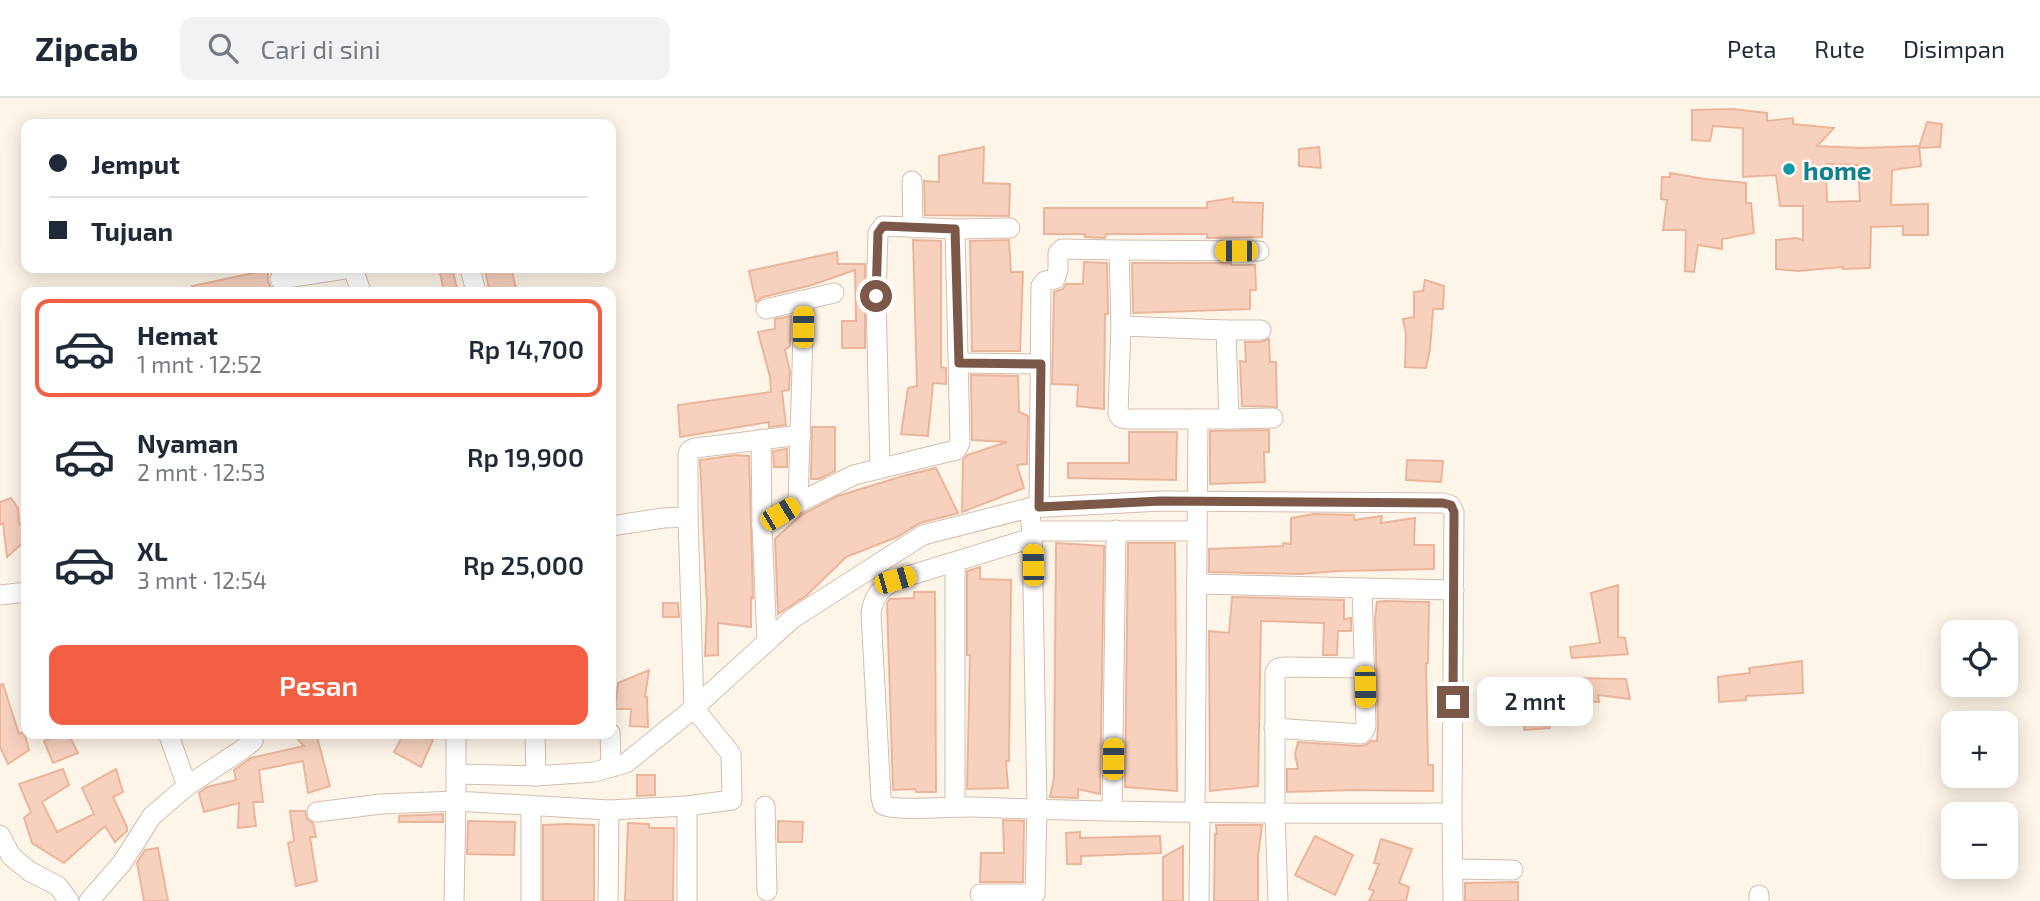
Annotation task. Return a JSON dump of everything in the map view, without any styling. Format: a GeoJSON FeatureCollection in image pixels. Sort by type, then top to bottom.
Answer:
{"type":"FeatureCollection","features":[{"type":"Feature","properties":{"kind":"street"},"geometry":{"type":"LineString","coordinates":[[912,181],[913,228]]}},
{"type":"Feature","properties":{"kind":"street"},"geometry":{"type":"LineString","coordinates":[[880,469],[876,296],[878,233],[883,226],[1010,228]]}},
{"type":"Feature","properties":{"kind":"street"},"geometry":{"type":"LineString","coordinates":[[762,525],[798,503],[854,475],[956,450],[960,443],[955,229]]}},
{"type":"Feature","properties":{"kind":"street"},"geometry":{"type":"LineString","coordinates":[[980,894],[1034,894],[1037,809],[1032,535],[1041,364],[1041,286],[1045,281],[1055,279],[1058,253],[1062,249],[1259,251]]}},
{"type":"Feature","properties":{"kind":"street"},"geometry":{"type":"LineString","coordinates":[[1119,250],[1121,326],[1118,414],[1121,418],[1273,418]]}},
{"type":"Feature","properties":{"kind":"street"},"geometry":{"type":"LineString","coordinates":[[280,279],[319,273]]}},
{"type":"Feature","properties":{"kind":"street"},"geometry":{"type":"LineString","coordinates":[[766,309],[834,293]]}},
{"type":"Feature","properties":{"kind":"street"},"geometry":{"type":"LineString","coordinates":[[798,503],[804,300]]}},
{"type":"Feature","properties":{"kind":"street"},"geometry":{"type":"LineString","coordinates":[[1121,326],[1261,330]]}},
{"type":"Feature","properties":{"kind":"street"},"geometry":{"type":"LineString","coordinates":[[1226,330],[1229,419]]}},
{"type":"Feature","properties":{"kind":"street"},"geometry":{"type":"LineString","coordinates":[[959,363],[1041,364]]}},
{"type":"Feature","properties":{"kind":"street"},"geometry":{"type":"LineString","coordinates":[[1198,419],[1199,901]]}},
{"type":"Feature","properties":{"kind":"street"},"geometry":{"type":"LineString","coordinates":[[732,800],[731,754],[694,708],[688,454],[695,448],[801,435]]}},
{"type":"Feature","properties":{"kind":"street"},"geometry":{"type":"LineString","coordinates":[[761,439],[767,642]]}},
{"type":"Feature","properties":{"kind":"street"},"geometry":{"type":"LineString","coordinates":[[456,774],[536,776],[594,772],[626,763],[694,708],[792,619],[923,535],[1034,507],[1120,502],[1447,503],[1454,512],[1453,901]]}},
{"type":"Feature","properties":{"kind":"street"},"geometry":{"type":"LineString","coordinates":[[616,525],[688,517]]}},
{"type":"Feature","properties":{"kind":"street"},"geometry":{"type":"LineString","coordinates":[[1197,531],[1116,530],[1032,535],[955,563],[895,580],[881,588],[874,598],[871,613],[883,805],[894,808],[955,806],[1275,814],[1452,813]]}},
{"type":"Feature","properties":{"kind":"street"},"geometry":{"type":"LineString","coordinates":[[1112,810],[1116,530]]}},
{"type":"Feature","properties":{"kind":"street"},"geometry":{"type":"LineString","coordinates":[[955,563],[955,806]]}},
{"type":"Feature","properties":{"kind":"street"},"geometry":{"type":"LineString","coordinates":[[1197,584],[1454,590]]}},
{"type":"Feature","properties":{"kind":"street"},"geometry":{"type":"LineString","coordinates":[[1274,729],[1361,734],[1364,731],[1362,588]]}},
{"type":"Feature","properties":{"kind":"street"},"geometry":{"type":"LineString","coordinates":[[0,595],[21,593]]}},
{"type":"Feature","properties":{"kind":"street"},"geometry":{"type":"LineString","coordinates":[[1278,901],[1275,673],[1278,668],[1284,667],[1365,668]]}},
{"type":"Feature","properties":{"kind":"street"},"geometry":{"type":"LineString","coordinates":[[169,739],[187,786]]}},
{"type":"Feature","properties":{"kind":"street"},"geometry":{"type":"LineString","coordinates":[[89,901],[122,863],[152,816],[187,786],[243,749],[254,739]]}},
{"type":"Feature","properties":{"kind":"street"},"geometry":{"type":"LineString","coordinates":[[454,901],[456,739]]}},
{"type":"Feature","properties":{"kind":"street"},"geometry":{"type":"LineString","coordinates":[[534,739],[536,776]]}},
{"type":"Feature","properties":{"kind":"street"},"geometry":{"type":"LineString","coordinates":[[610,739],[611,767]]}},
{"type":"Feature","properties":{"kind":"street"},"geometry":{"type":"LineString","coordinates":[[317,812],[381,804],[456,801],[609,810],[687,806],[732,800],[770,807],[767,891]]}},
{"type":"Feature","properties":{"kind":"street"},"geometry":{"type":"LineString","coordinates":[[531,806],[531,901]]}},
{"type":"Feature","properties":{"kind":"street"},"geometry":{"type":"LineString","coordinates":[[687,806],[687,901]]}},
{"type":"Feature","properties":{"kind":"street"},"geometry":{"type":"LineString","coordinates":[[608,901],[609,810]]}},
{"type":"Feature","properties":{"kind":"street"},"geometry":{"type":"LineString","coordinates":[[0,835],[11,856],[29,871],[58,886],[69,901]]}},
{"type":"Feature","properties":{"kind":"street"},"geometry":{"type":"LineString","coordinates":[[1453,869],[1513,870]]}},
{"type":"Feature","properties":{"kind":"building"},"geometry":{"type":"Polygon","coordinates":[[[1732,109],[1767,113],[1767,121],[1793,118],[1793,124],[1834,128],[1817,146],[1919,146],[1921,166],[1892,170],[1891,205],[1928,204],[1928,235],[1903,235],[1903,226],[1871,227],[1870,268],[1843,267],[1798,271],[1776,269],[1776,240],[1803,240],[1803,206],[1780,206],[1776,175],[1743,177],[1743,128],[1713,126],[1710,141],[1692,140],[1692,110],[1732,109]],[[1826,164],[1827,202],[1860,201],[1858,165],[1826,164]]]}},
{"type":"Feature","properties":{"kind":"building"},"geometry":{"type":"Polygon","coordinates":[[[1927,122],[1942,124],[1940,147],[1919,148],[1927,122]]]}},
{"type":"Feature","properties":{"kind":"building"},"geometry":{"type":"Polygon","coordinates":[[[984,147],[983,183],[1010,184],[1009,216],[925,215],[924,181],[939,182],[939,156],[984,147]]]}},
{"type":"Feature","properties":{"kind":"building"},"geometry":{"type":"Polygon","coordinates":[[[1319,147],[1321,168],[1299,166],[1299,149],[1319,147]]]}},
{"type":"Feature","properties":{"kind":"building"},"geometry":{"type":"Polygon","coordinates":[[[1670,173],[1746,183],[1746,203],[1751,203],[1754,233],[1722,239],[1722,249],[1698,245],[1694,272],[1685,271],[1686,230],[1663,230],[1667,200],[1661,199],[1662,177],[1670,177],[1670,173]]]}},
{"type":"Feature","properties":{"kind":"building"},"geometry":{"type":"Polygon","coordinates":[[[1233,198],[1233,202],[1263,203],[1262,237],[1106,234],[1105,238],[1085,237],[1085,234],[1044,234],[1044,208],[1207,208],[1207,202],[1233,198]]]}},
{"type":"Feature","properties":{"kind":"building"},"geometry":{"type":"Polygon","coordinates":[[[913,240],[941,241],[941,367],[946,368],[946,384],[933,383],[928,436],[901,434],[908,388],[917,386],[913,240]]]}},
{"type":"Feature","properties":{"kind":"building"},"geometry":{"type":"Polygon","coordinates":[[[1009,240],[1011,272],[1023,272],[1020,351],[972,351],[970,241],[1009,240]]]}},
{"type":"Feature","properties":{"kind":"building"},"geometry":{"type":"Polygon","coordinates":[[[837,252],[838,264],[865,264],[865,348],[842,348],[842,321],[856,321],[855,270],[812,285],[763,297],[756,302],[749,271],[837,252]]]}},
{"type":"Feature","properties":{"kind":"building"},"geometry":{"type":"Polygon","coordinates":[[[1084,262],[1107,263],[1104,409],[1077,406],[1078,385],[1052,384],[1054,292],[1063,289],[1066,284],[1083,284],[1084,262]]]}},
{"type":"Feature","properties":{"kind":"building"},"geometry":{"type":"Polygon","coordinates":[[[1132,263],[1255,265],[1256,290],[1250,290],[1250,309],[1133,313],[1132,263]]]}},
{"type":"Feature","properties":{"kind":"building"},"geometry":{"type":"Polygon","coordinates":[[[254,273],[268,273],[270,287],[192,287],[254,273]]]}},
{"type":"Feature","properties":{"kind":"building"},"geometry":{"type":"Polygon","coordinates":[[[440,273],[453,273],[457,287],[443,287],[440,273]]]}},
{"type":"Feature","properties":{"kind":"building"},"geometry":{"type":"Polygon","coordinates":[[[485,273],[512,273],[516,287],[489,287],[485,273]]]}},
{"type":"Feature","properties":{"kind":"building"},"geometry":{"type":"Polygon","coordinates":[[[1425,280],[1444,286],[1443,309],[1433,309],[1426,368],[1405,367],[1406,334],[1403,319],[1414,317],[1414,292],[1423,291],[1425,280]]]}},
{"type":"Feature","properties":{"kind":"building"},"geometry":{"type":"Polygon","coordinates":[[[791,316],[790,346],[785,350],[790,371],[789,390],[782,391],[786,425],[769,427],[769,422],[680,437],[678,405],[771,392],[770,377],[758,332],[775,329],[775,319],[791,316]]]}},
{"type":"Feature","properties":{"kind":"building"},"geometry":{"type":"Polygon","coordinates":[[[1269,339],[1270,362],[1276,362],[1277,407],[1242,406],[1240,361],[1246,362],[1245,342],[1269,339]]]}},
{"type":"Feature","properties":{"kind":"building"},"geometry":{"type":"Polygon","coordinates":[[[971,375],[1018,376],[1019,412],[1028,416],[1027,464],[1017,465],[1024,488],[962,512],[963,460],[967,455],[1007,442],[972,440],[971,375]]]}},
{"type":"Feature","properties":{"kind":"building"},"geometry":{"type":"Polygon","coordinates":[[[812,427],[835,427],[835,471],[819,479],[811,479],[812,427]]]}},
{"type":"Feature","properties":{"kind":"building"},"geometry":{"type":"Polygon","coordinates":[[[1269,430],[1269,452],[1264,452],[1265,482],[1210,484],[1210,431],[1269,430]]]}},
{"type":"Feature","properties":{"kind":"building"},"geometry":{"type":"Polygon","coordinates":[[[1129,432],[1177,432],[1176,480],[1068,478],[1068,463],[1129,463],[1129,432]]]}},
{"type":"Feature","properties":{"kind":"building"},"geometry":{"type":"Polygon","coordinates":[[[787,449],[787,467],[774,467],[773,451],[787,449]]]}},
{"type":"Feature","properties":{"kind":"building"},"geometry":{"type":"Polygon","coordinates":[[[749,456],[753,598],[751,597],[751,627],[718,623],[718,655],[705,656],[707,606],[700,460],[749,456]]]}},
{"type":"Feature","properties":{"kind":"building"},"geometry":{"type":"Polygon","coordinates":[[[1407,460],[1443,461],[1441,482],[1406,480],[1407,460]]]}},
{"type":"Feature","properties":{"kind":"building"},"geometry":{"type":"Polygon","coordinates":[[[936,468],[958,513],[920,523],[897,537],[846,557],[806,596],[778,614],[775,539],[801,515],[838,496],[936,468]]]}},
{"type":"Feature","properties":{"kind":"building"},"geometry":{"type":"Polygon","coordinates":[[[11,498],[18,508],[21,524],[21,545],[7,557],[3,523],[0,525],[0,502],[11,498]]]}},
{"type":"Feature","properties":{"kind":"building"},"geometry":{"type":"Polygon","coordinates":[[[1314,514],[1354,515],[1354,520],[1382,516],[1381,523],[1415,518],[1414,545],[1434,545],[1434,569],[1300,574],[1209,572],[1209,549],[1291,544],[1291,518],[1314,514]]]}},
{"type":"Feature","properties":{"kind":"building"},"geometry":{"type":"Polygon","coordinates":[[[1056,543],[1104,546],[1100,794],[1078,789],[1078,798],[1050,797],[1054,778],[1056,543]]]}},
{"type":"Feature","properties":{"kind":"building"},"geometry":{"type":"Polygon","coordinates":[[[1128,543],[1175,543],[1177,791],[1125,787],[1128,543]]]}},
{"type":"Feature","properties":{"kind":"building"},"geometry":{"type":"Polygon","coordinates":[[[980,567],[980,579],[1011,580],[1009,761],[1006,761],[1008,788],[967,789],[970,655],[967,655],[967,571],[980,567]]]}},
{"type":"Feature","properties":{"kind":"building"},"geometry":{"type":"Polygon","coordinates":[[[1618,585],[1618,637],[1625,638],[1628,654],[1572,658],[1570,647],[1600,643],[1591,593],[1618,585]]]}},
{"type":"Feature","properties":{"kind":"building"},"geometry":{"type":"Polygon","coordinates":[[[914,592],[935,592],[936,792],[893,790],[887,603],[890,599],[914,598],[914,592]]]}},
{"type":"Feature","properties":{"kind":"building"},"geometry":{"type":"Polygon","coordinates":[[[1232,597],[1344,600],[1344,619],[1351,618],[1351,631],[1338,631],[1337,655],[1323,655],[1324,623],[1261,621],[1258,786],[1210,791],[1209,631],[1229,633],[1232,597]]]}},
{"type":"Feature","properties":{"kind":"building"},"geometry":{"type":"Polygon","coordinates":[[[1377,602],[1429,602],[1426,663],[1428,765],[1433,765],[1433,791],[1287,792],[1287,769],[1298,769],[1295,754],[1298,742],[1360,746],[1377,741],[1375,618],[1377,602]]]}},
{"type":"Feature","properties":{"kind":"building"},"geometry":{"type":"Polygon","coordinates":[[[663,603],[678,603],[679,617],[663,617],[663,603]]]}},
{"type":"Feature","properties":{"kind":"building"},"geometry":{"type":"Polygon","coordinates":[[[1802,661],[1803,693],[1746,696],[1746,700],[1719,702],[1718,677],[1750,673],[1749,668],[1802,661]]]}},
{"type":"Feature","properties":{"kind":"building"},"geometry":{"type":"Polygon","coordinates":[[[649,670],[645,697],[648,727],[630,726],[631,709],[616,709],[618,683],[649,670]]]}},
{"type":"Feature","properties":{"kind":"building"},"geometry":{"type":"Polygon","coordinates":[[[1572,678],[1626,679],[1630,699],[1598,695],[1599,702],[1572,701],[1572,678]]]}},
{"type":"Feature","properties":{"kind":"building"},"geometry":{"type":"Polygon","coordinates":[[[3,684],[19,734],[21,733],[21,739],[26,739],[29,750],[8,764],[0,747],[0,685],[3,684]]]}},
{"type":"Feature","properties":{"kind":"building"},"geometry":{"type":"Polygon","coordinates":[[[1552,704],[1550,728],[1524,730],[1528,705],[1552,704]]]}},
{"type":"Feature","properties":{"kind":"building"},"geometry":{"type":"Polygon","coordinates":[[[71,739],[78,753],[53,763],[44,741],[71,739]]]}},
{"type":"Feature","properties":{"kind":"building"},"geometry":{"type":"Polygon","coordinates":[[[298,739],[318,739],[330,786],[308,793],[303,761],[259,770],[263,802],[253,802],[256,826],[238,828],[239,803],[204,812],[199,793],[207,787],[236,780],[234,770],[251,758],[304,746],[298,739]]]}},
{"type":"Feature","properties":{"kind":"building"},"geometry":{"type":"Polygon","coordinates":[[[401,739],[433,739],[421,767],[394,752],[401,739]]]}},
{"type":"Feature","properties":{"kind":"building"},"geometry":{"type":"Polygon","coordinates":[[[63,769],[69,785],[42,802],[57,832],[94,814],[82,788],[116,769],[123,792],[113,797],[127,827],[127,831],[115,842],[105,826],[64,863],[32,843],[24,818],[31,812],[19,784],[63,769]]]}},
{"type":"Feature","properties":{"kind":"building"},"geometry":{"type":"Polygon","coordinates":[[[637,775],[655,775],[655,795],[637,796],[637,775]]]}},
{"type":"Feature","properties":{"kind":"building"},"geometry":{"type":"Polygon","coordinates":[[[290,811],[305,811],[307,819],[313,823],[316,837],[310,837],[317,881],[296,886],[288,843],[294,841],[290,811]]]}},
{"type":"Feature","properties":{"kind":"building"},"geometry":{"type":"Polygon","coordinates":[[[443,814],[443,822],[399,822],[399,816],[443,814]]]}},
{"type":"Feature","properties":{"kind":"building"},"geometry":{"type":"Polygon","coordinates":[[[1003,820],[1024,821],[1023,882],[980,882],[981,853],[1004,853],[1003,820]]]}},
{"type":"Feature","properties":{"kind":"building"},"geometry":{"type":"Polygon","coordinates":[[[468,821],[515,822],[514,855],[467,854],[468,821]]]}},
{"type":"Feature","properties":{"kind":"building"},"geometry":{"type":"Polygon","coordinates":[[[778,821],[803,822],[802,842],[778,842],[778,821]]]}},
{"type":"Feature","properties":{"kind":"building"},"geometry":{"type":"Polygon","coordinates":[[[628,823],[649,824],[649,828],[674,828],[673,901],[625,901],[628,823]]]}},
{"type":"Feature","properties":{"kind":"building"},"geometry":{"type":"Polygon","coordinates":[[[543,825],[594,825],[594,901],[543,901],[543,825]]]}},
{"type":"Feature","properties":{"kind":"building"},"geometry":{"type":"Polygon","coordinates":[[[1216,825],[1262,825],[1258,857],[1258,901],[1214,901],[1216,825]]]}},
{"type":"Feature","properties":{"kind":"building"},"geometry":{"type":"Polygon","coordinates":[[[1080,832],[1080,838],[1160,836],[1161,853],[1081,856],[1081,864],[1067,864],[1066,833],[1080,832]]]}},
{"type":"Feature","properties":{"kind":"building"},"geometry":{"type":"Polygon","coordinates":[[[1315,836],[1353,855],[1335,895],[1295,875],[1315,836]]]}},
{"type":"Feature","properties":{"kind":"building"},"geometry":{"type":"Polygon","coordinates":[[[1381,839],[1412,849],[1399,883],[1409,887],[1406,901],[1369,901],[1374,891],[1369,889],[1379,864],[1374,863],[1381,839]]]}},
{"type":"Feature","properties":{"kind":"building"},"geometry":{"type":"Polygon","coordinates":[[[1183,846],[1183,901],[1163,901],[1163,857],[1183,846]]]}},
{"type":"Feature","properties":{"kind":"building"},"geometry":{"type":"Polygon","coordinates":[[[158,848],[168,901],[144,901],[137,863],[145,850],[158,848]]]}},
{"type":"Feature","properties":{"kind":"building"},"geometry":{"type":"Polygon","coordinates":[[[1518,882],[1518,901],[1465,901],[1465,883],[1518,882]]]}},
{"type":"Feature","properties":{"kind":"place","name":"home"},"geometry":{"type":"Point","coordinates":[1789,169]}},
{"type":"Feature","properties":{"kind":"route"},"geometry":{"type":"LineString","coordinates":[[876,296],[878,233],[883,226],[955,229],[959,363],[1041,364],[1039,507],[1161,501],[1451,505],[1454,512],[1453,702]]}}]}
